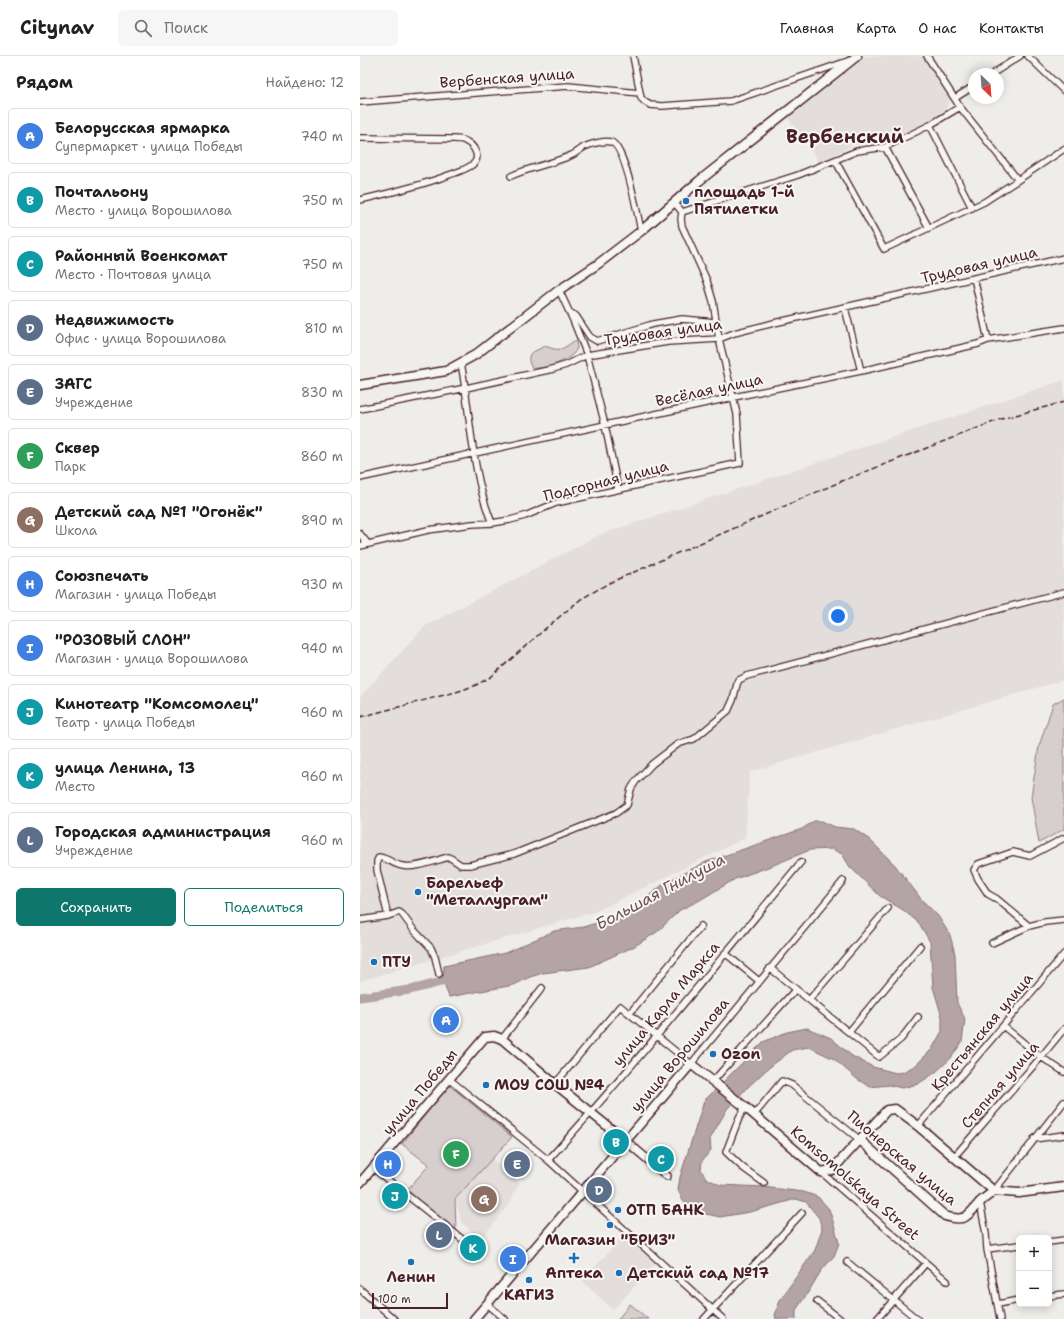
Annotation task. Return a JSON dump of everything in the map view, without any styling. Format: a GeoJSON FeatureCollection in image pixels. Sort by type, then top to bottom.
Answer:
{"type":"FeatureCollection","features":[{"type":"Feature","properties":{"kind":"main road"},"geometry":{"type":"LineString","coordinates":[[360,385],[446,371],[475,355],[559,290],[598,264],[642,231],[698,181],[854,58]]}},
{"type":"Feature","properties":{"kind":"main road","name":"улица Победы"},"geometry":{"type":"LineString","coordinates":[[361,1179],[373,1168],[485,1037],[494,1036],[502,1039]]}},
{"type":"Feature","properties":{"kind":"main road"},"geometry":{"type":"LineString","coordinates":[[502,1039],[626,1141]]}},
{"type":"Feature","properties":{"kind":"main road","name":"Komsomolskaya Street"},"geometry":{"type":"LineString","coordinates":[[691,1064],[745,1107],[821,1172]]}},
{"type":"Feature","properties":{"kind":"main road","name":"улица Ворошилова"},"geometry":{"type":"LineString","coordinates":[[474,1319],[691,1064]]}},
{"type":"Feature","properties":{"kind":"main road"},"geometry":{"type":"LineString","coordinates":[[821,1172],[832,1170],[886,1110],[895,1109],[918,1126],[994,1191],[1019,1193],[1064,1187]]}},
{"type":"Feature","properties":{"kind":"main road","name":"Пионерская улица"},"geometry":{"type":"LineString","coordinates":[[860,1140],[946,1216],[956,1219],[967,1217],[980,1202],[994,1191]]}},
{"type":"Feature","properties":{"kind":"street"},"geometry":{"type":"LineString","coordinates":[[633,56],[641,98],[650,105],[662,106],[730,101],[854,58]]}},
{"type":"Feature","properties":{"kind":"street"},"geometry":{"type":"LineString","coordinates":[[927,56],[960,107],[1018,180]]}},
{"type":"Feature","properties":{"kind":"street"},"geometry":{"type":"LineString","coordinates":[[1001,68],[1020,56]]}},
{"type":"Feature","properties":{"kind":"street"},"geometry":{"type":"LineString","coordinates":[[1028,56],[1064,91]]}},
{"type":"Feature","properties":{"kind":"street","name":"Вербенская улица"},"geometry":{"type":"LineString","coordinates":[[360,102],[568,86],[640,93]]}},
{"type":"Feature","properties":{"kind":"street"},"geometry":{"type":"LineString","coordinates":[[955,98],[968,90]]}},
{"type":"Feature","properties":{"kind":"street"},"geometry":{"type":"LineString","coordinates":[[682,212],[798,175],[858,151],[885,147],[930,125],[960,107]]}},
{"type":"Feature","properties":{"kind":"street"},"geometry":{"type":"LineString","coordinates":[[930,125],[972,208]]}},
{"type":"Feature","properties":{"kind":"street"},"geometry":{"type":"LineString","coordinates":[[360,138],[453,139],[464,141],[471,145],[477,154],[477,159],[475,162],[463,170],[432,182],[360,200]]}},
{"type":"Feature","properties":{"kind":"street"},"geometry":{"type":"LineString","coordinates":[[510,176],[571,156],[591,144],[611,142],[615,144],[622,157],[628,174],[642,231]]}},
{"type":"Feature","properties":{"kind":"street"},"geometry":{"type":"LineString","coordinates":[[885,147],[929,228]]}},
{"type":"Feature","properties":{"kind":"street"},"geometry":{"type":"LineString","coordinates":[[835,160],[884,249],[972,208],[1018,180],[1064,149]]}},
{"type":"Feature","properties":{"kind":"street"},"geometry":{"type":"LineString","coordinates":[[674,202],[682,212],[682,226],[711,292],[719,339],[734,397]]}},
{"type":"Feature","properties":{"kind":"street","name":"Трудовая улица"},"geometry":{"type":"LineString","coordinates":[[360,409],[553,369],[566,365],[587,355],[668,342],[719,339],[734,333],[1064,258]]}},
{"type":"Feature","properties":{"kind":"street"},"geometry":{"type":"LineString","coordinates":[[974,278],[988,340]]}},
{"type":"Feature","properties":{"kind":"street"},"geometry":{"type":"LineString","coordinates":[[559,290],[587,355],[605,426],[618,489]]}},
{"type":"Feature","properties":{"kind":"street"},"geometry":{"type":"LineString","coordinates":[[846,308],[861,371]]}},
{"type":"Feature","properties":{"kind":"street"},"geometry":{"type":"LineString","coordinates":[[569,311],[576,316],[590,337],[598,341],[653,324],[682,319],[716,322]]}},
{"type":"Feature","properties":{"kind":"street","name":"Весёлая улица"},"geometry":{"type":"LineString","coordinates":[[360,478],[861,371],[978,344],[988,340],[1064,328]]}},
{"type":"Feature","properties":{"kind":"street"},"geometry":{"type":"LineString","coordinates":[[461,363],[466,388],[474,454],[486,508],[492,523]]}},
{"type":"Feature","properties":{"kind":"street","name":"Подгорная улица"},"geometry":{"type":"LineString","coordinates":[[360,546],[428,530],[492,523],[525,516],[556,503],[740,463],[738,427],[734,397]]}},
{"type":"Feature","properties":{"kind":"street"},"geometry":{"type":"LineString","coordinates":[[360,534],[368,544]]}},
{"type":"Feature","properties":{"kind":"street"},"geometry":{"type":"LineString","coordinates":[[388,916],[377,870],[377,860],[379,858],[391,860],[402,866],[416,866],[449,857],[461,865],[470,865],[514,854],[616,813],[627,805],[631,789],[636,781],[652,764],[678,744],[694,739],[728,711],[739,680],[747,676],[1064,592]]}},
{"type":"Feature","properties":{"kind":"street"},"geometry":{"type":"LineString","coordinates":[[1029,926],[988,894],[978,880],[974,870],[978,864],[1013,852],[1030,856],[1064,838]]}},
{"type":"Feature","properties":{"kind":"street","name":"улица Карла Маркса"},"geometry":{"type":"LineString","coordinates":[[548,1160],[657,1035],[801,862]]}},
{"type":"Feature","properties":{"kind":"street","name":"улица Ворошилова"},"geometry":{"type":"LineString","coordinates":[[691,1064],[843,881]]}},
{"type":"Feature","properties":{"kind":"street"},"geometry":{"type":"LineString","coordinates":[[809,1000],[888,908]]}},
{"type":"Feature","properties":{"kind":"street"},"geometry":{"type":"LineString","coordinates":[[360,920],[388,916],[399,912],[402,914],[413,929],[431,948],[439,974]]}},
{"type":"Feature","properties":{"kind":"street"},"geometry":{"type":"LineString","coordinates":[[992,943],[1029,926],[1045,922],[1064,920]]}},
{"type":"Feature","properties":{"kind":"street"},"geometry":{"type":"LineString","coordinates":[[630,1013],[701,926]]}},
{"type":"Feature","properties":{"kind":"street"},"geometry":{"type":"LineString","coordinates":[[848,1032],[920,946]]}},
{"type":"Feature","properties":{"kind":"street"},"geometry":{"type":"LineString","coordinates":[[725,953],[759,981]]}},
{"type":"Feature","properties":{"kind":"street","name":"Крестьянская улица"},"geometry":{"type":"LineString","coordinates":[[918,1126],[1064,954]]}},
{"type":"Feature","properties":{"kind":"street"},"geometry":{"type":"LineString","coordinates":[[770,968],[795,990],[879,1057],[901,1039],[918,1017]]}},
{"type":"Feature","properties":{"kind":"street"},"geometry":{"type":"LineString","coordinates":[[502,1039],[542,988]]}},
{"type":"Feature","properties":{"kind":"street"},"geometry":{"type":"LineString","coordinates":[[715,1083],[795,990]]}},
{"type":"Feature","properties":{"kind":"street"},"geometry":{"type":"LineString","coordinates":[[555,1084],[620,1006],[691,1064]]}},
{"type":"Feature","properties":{"kind":"street"},"geometry":{"type":"LineString","coordinates":[[1003,1026],[1041,1057],[1064,1072]]}},
{"type":"Feature","properties":{"kind":"street","name":"Степная улица"},"geometry":{"type":"LineString","coordinates":[[954,1157],[1064,1030]]}},
{"type":"Feature","properties":{"kind":"street"},"geometry":{"type":"LineString","coordinates":[[449,1079],[548,1160],[723,1319]]}},
{"type":"Feature","properties":{"kind":"street","name":"Пионерская улица"},"geometry":{"type":"LineString","coordinates":[[754,1115],[782,1081],[792,1085],[860,1140]]}},
{"type":"Feature","properties":{"kind":"street"},"geometry":{"type":"LineString","coordinates":[[994,1191],[1064,1102]]}},
{"type":"Feature","properties":{"kind":"street"},"geometry":{"type":"LineString","coordinates":[[745,1107],[739,1118],[726,1152],[764,1184]]}},
{"type":"Feature","properties":{"kind":"street"},"geometry":{"type":"LineString","coordinates":[[1034,1139],[1064,1135]]}},
{"type":"Feature","properties":{"kind":"street"},"geometry":{"type":"LineString","coordinates":[[626,1141],[666,1176]]}},
{"type":"Feature","properties":{"kind":"street"},"geometry":{"type":"LineString","coordinates":[[373,1168],[462,1239]]}},
{"type":"Feature","properties":{"kind":"street","name":"Komsomolskaya Street"},"geometry":{"type":"LineString","coordinates":[[821,1172],[947,1281]]}},
{"type":"Feature","properties":{"kind":"street"},"geometry":{"type":"LineString","coordinates":[[980,1202],[1000,1319]]}},
{"type":"Feature","properties":{"kind":"street"},"geometry":{"type":"LineString","coordinates":[[704,1319],[802,1213]]}},
{"type":"Feature","properties":{"kind":"street"},"geometry":{"type":"LineString","coordinates":[[1052,1242],[1064,1240]]}},
{"type":"Feature","properties":{"kind":"street"},"geometry":{"type":"LineString","coordinates":[[987,1248],[1016,1245]]}},
{"type":"Feature","properties":{"kind":"street"},"geometry":{"type":"LineString","coordinates":[[847,1262],[917,1319]]}},
{"type":"Feature","properties":{"kind":"street"},"geometry":{"type":"LineString","coordinates":[[877,1319],[926,1262]]}},
{"type":"Feature","properties":{"kind":"street"},"geometry":{"type":"LineString","coordinates":[[360,1289],[394,1319]]}},
{"type":"Feature","properties":{"kind":"street"},"geometry":{"type":"LineString","coordinates":[[1052,1296],[1064,1294]]}},
{"type":"Feature","properties":{"kind":"street"},"geometry":{"type":"LineString","coordinates":[[816,1300],[840,1319]]}},
{"type":"Feature","properties":{"kind":"street"},"geometry":{"type":"LineString","coordinates":[[998,1304],[1016,1301]]}},
{"type":"Feature","properties":{"kind":"street"},"geometry":{"type":"LineString","coordinates":[[487,1304],[505,1319]]}},
{"type":"Feature","properties":{"kind":"shaded area"},"geometry":{"type":"Polygon","coordinates":[[[865,56],[923,56],[951,97],[945,111],[891,141],[853,145],[820,163],[787,117],[865,56]]]}},
{"type":"Feature","properties":{"kind":"shaded area"},"geometry":{"type":"Polygon","coordinates":[[[576,341],[577,346],[575,352],[565,360],[551,366],[532,368],[529,360],[531,353],[545,346],[560,349],[576,341]]]}},
{"type":"Feature","properties":{"kind":"shaded area"},"geometry":{"type":"Polygon","coordinates":[[[1064,380],[1064,680],[750,772],[745,838],[597,911],[360,981],[360,697],[425,626],[599,535],[1064,380]]]}},
{"type":"Feature","properties":{"kind":"shaded area"},"geometry":{"type":"Polygon","coordinates":[[[1064,698],[1064,829],[1039,843],[1031,797],[1039,746],[1053,704],[1064,698]]]}},
{"type":"Feature","properties":{"kind":"shaded area"},"geometry":{"type":"Polygon","coordinates":[[[449,1085],[512,1137],[455,1199],[456,1233],[407,1190],[429,1165],[402,1144],[449,1085]]]}},
{"type":"Feature","properties":{"kind":"shaded area"},"geometry":{"type":"Polygon","coordinates":[[[490,1157],[520,1184],[514,1192],[511,1202],[481,1239],[461,1222],[455,1196],[490,1157]]]}},
{"type":"Feature","properties":{"kind":"shaded area","name":"Детский сад №17"},"geometry":{"type":"Polygon","coordinates":[[[624,1235],[655,1264],[613,1310],[582,1281],[624,1235]]]}},
{"type":"Feature","properties":{"kind":"shaded area"},"geometry":{"type":"Polygon","coordinates":[[[630,1304],[648,1319],[618,1319],[630,1304]]]}},
{"type":"Feature","properties":{"kind":"water"},"geometry":{"type":"Polygon","coordinates":[[[814,821],[822,821],[835,827],[854,829],[870,840],[895,865],[922,900],[938,916],[950,935],[955,954],[957,1003],[965,1019],[962,1042],[951,1058],[936,1072],[918,1084],[902,1088],[889,1085],[870,1087],[857,1079],[834,1059],[809,1047],[792,1050],[766,1070],[727,1109],[710,1139],[711,1150],[702,1161],[701,1170],[706,1178],[720,1185],[763,1187],[804,1192],[818,1197],[829,1209],[839,1243],[834,1256],[821,1271],[796,1310],[796,1319],[776,1319],[775,1315],[780,1300],[815,1250],[822,1229],[819,1218],[806,1202],[796,1199],[750,1212],[720,1217],[692,1211],[683,1201],[678,1190],[680,1177],[704,1101],[763,1042],[787,1032],[807,1028],[831,1038],[852,1056],[873,1067],[896,1073],[903,1072],[916,1065],[932,1049],[942,1031],[942,1017],[933,987],[930,942],[919,923],[903,910],[880,896],[850,867],[842,854],[832,849],[810,850],[735,879],[680,910],[657,932],[633,947],[589,967],[543,973],[530,977],[514,985],[449,997],[443,982],[444,966],[505,953],[554,931],[583,927],[617,917],[634,908],[666,882],[706,862],[802,829],[814,821]]]}},
{"type":"Feature","properties":{"kind":"waterway","name":"Большая Гнилуша"},"geometry":{"type":"LineString","coordinates":[[360,997],[410,990],[453,979]]}},
{"type":"Feature","properties":{"kind":"railway"},"geometry":{"type":"LineString","coordinates":[[360,717],[456,692],[474,686],[491,677],[581,599],[609,583],[842,481],[1001,419],[1064,402]]}},
{"type":"Feature","properties":{"kind":"place","name":"площадь 1-й Пятилетки"},"geometry":{"type":"Point","coordinates":[686,201]}},
{"type":"Feature","properties":{"kind":"place","name":"Барельеф \"Металлургам\""},"geometry":{"type":"Point","coordinates":[418,892]}},
{"type":"Feature","properties":{"kind":"place","name":"ПТУ"},"geometry":{"type":"Point","coordinates":[374,962]}},
{"type":"Feature","properties":{"kind":"place","name":"Белорусская ярмарка"},"geometry":{"type":"Point","coordinates":[446,1020]}},
{"type":"Feature","properties":{"kind":"place","name":"Ozon"},"geometry":{"type":"Point","coordinates":[713,1054]}},
{"type":"Feature","properties":{"kind":"place","name":"МОУ СОШ №4"},"geometry":{"type":"Point","coordinates":[486,1085]}},
{"type":"Feature","properties":{"kind":"place","name":"Почтальону"},"geometry":{"type":"Point","coordinates":[616,1142]}},
{"type":"Feature","properties":{"kind":"place","name":"Сквер"},"geometry":{"type":"Point","coordinates":[456,1154]}},
{"type":"Feature","properties":{"kind":"place","name":"Районный Военкомат"},"geometry":{"type":"Point","coordinates":[661,1159]}},
{"type":"Feature","properties":{"kind":"place","name":"Союзпечать"},"geometry":{"type":"Point","coordinates":[388,1164]}},
{"type":"Feature","properties":{"kind":"place","name":"ЗАГС"},"geometry":{"type":"Point","coordinates":[517,1164]}},
{"type":"Feature","properties":{"kind":"place","name":"Недвижимость"},"geometry":{"type":"Point","coordinates":[599,1190]}},
{"type":"Feature","properties":{"kind":"place","name":"Кинотеатр \"Комсомолец\""},"geometry":{"type":"Point","coordinates":[395,1196]}},
{"type":"Feature","properties":{"kind":"place","name":"Детский сад №1 \"Огонёк\""},"geometry":{"type":"Point","coordinates":[484,1199]}},
{"type":"Feature","properties":{"kind":"place","name":"ОТП БАНК"},"geometry":{"type":"Point","coordinates":[618,1210]}},
{"type":"Feature","properties":{"kind":"place","name":"Магазин \"БРИЗ\""},"geometry":{"type":"Point","coordinates":[610,1225]}},
{"type":"Feature","properties":{"kind":"place","name":"Городская администрация"},"geometry":{"type":"Point","coordinates":[439,1235]}},
{"type":"Feature","properties":{"kind":"place","name":"улица Ленина, 13"},"geometry":{"type":"Point","coordinates":[473,1248]}},
{"type":"Feature","properties":{"kind":"place","name":"Аптека"},"geometry":{"type":"Point","coordinates":[574,1258]}},
{"type":"Feature","properties":{"kind":"place","name":"\"РОЗОВЫЙ СЛОН\""},"geometry":{"type":"Point","coordinates":[513,1259]}},
{"type":"Feature","properties":{"kind":"place","name":"Ленин"},"geometry":{"type":"Point","coordinates":[411,1262]}},
{"type":"Feature","properties":{"kind":"place","name":"Детский сад №17"},"geometry":{"type":"Point","coordinates":[619,1273]}},
{"type":"Feature","properties":{"kind":"place","name":"КАГИЗ"},"geometry":{"type":"Point","coordinates":[529,1280]}},
{"type":"Feature","properties":{"kind":"district","name":"Вербенский"},"geometry":{"type":"Point","coordinates":[845,136]}}]}
